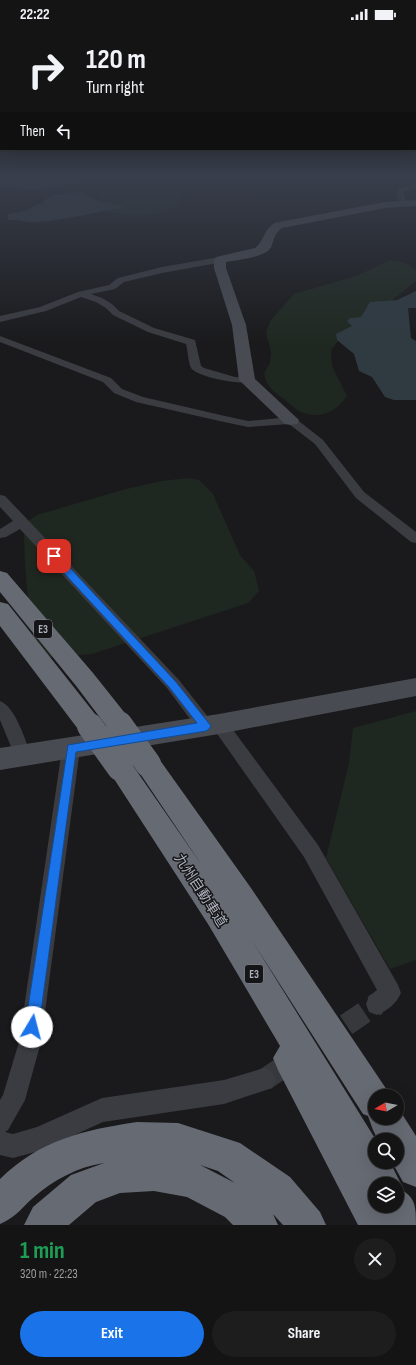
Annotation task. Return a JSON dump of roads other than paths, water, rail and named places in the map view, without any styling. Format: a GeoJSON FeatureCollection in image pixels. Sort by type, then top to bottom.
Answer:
{"type":"FeatureCollection","features":[{"type":"Feature","properties":{"kind":"highway","name":"九州自動車道"},"geometry":{"type":"LineString","coordinates":[[0,578],[80,674],[119,724],[134,766],[218,914],[379,1177]]}},
{"type":"Feature","properties":{"kind":"highway","name":"九州自動車道"},"geometry":{"type":"LineString","coordinates":[[0,610],[90,726],[134,766],[246,904],[368,1091]]}},
{"type":"Feature","properties":{"kind":"highway"},"geometry":{"type":"LineString","coordinates":[[218,914],[262,1006],[378,1225]]}},
{"type":"Feature","properties":{"kind":"highway"},"geometry":{"type":"LineString","coordinates":[[389,1125],[416,1169]]}},
{"type":"Feature","properties":{"kind":"highway"},"geometry":{"type":"LineString","coordinates":[[0,1205],[21,1184],[54,1160],[97,1146],[137,1140],[178,1141],[227,1156],[277,1190],[307,1225]]}},
{"type":"Feature","properties":{"kind":"highway"},"geometry":{"type":"LineString","coordinates":[[43,1225],[46,1220],[84,1188],[120,1175],[154,1173],[191,1180],[238,1204],[259,1225]]}},
{"type":"Feature","properties":{"kind":"highway"},"geometry":{"type":"LineString","coordinates":[[399,1213],[405,1225]]}},
{"type":"Feature","properties":{"kind":"street"},"geometry":{"type":"LineString","coordinates":[[0,320],[43,309],[81,294],[112,287],[121,280],[259,251],[265,248],[270,232]]}},
{"type":"Feature","properties":{"kind":"street"},"geometry":{"type":"LineString","coordinates":[[220,260],[220,268],[238,325],[247,380],[291,420],[319,442],[360,495],[416,539]]}},
{"type":"Feature","properties":{"kind":"street"},"geometry":{"type":"LineString","coordinates":[[81,294],[99,300],[109,306],[116,313],[151,330],[191,342],[196,367],[200,370],[234,380],[247,380]]}},
{"type":"Feature","properties":{"kind":"street"},"geometry":{"type":"LineString","coordinates":[[0,339],[107,380],[118,390],[140,400],[248,424],[291,420]]}},
{"type":"Feature","properties":{"kind":"street"},"geometry":{"type":"LineString","coordinates":[[0,499],[212,725],[311,851],[390,993],[377,1004]]}},
{"type":"Feature","properties":{"kind":"street"},"geometry":{"type":"LineString","coordinates":[[1,534],[22,522]]}},
{"type":"Feature","properties":{"kind":"street"},"geometry":{"type":"LineString","coordinates":[[0,708],[7,717],[12,757],[212,725],[416,687]]}},
{"type":"Feature","properties":{"kind":"street"},"geometry":{"type":"LineString","coordinates":[[0,1122],[13,1100],[30,1042],[71,748]]}},
{"type":"Feature","properties":{"kind":"street"},"geometry":{"type":"LineString","coordinates":[[0,1143],[13,1146],[39,1139],[102,1110],[224,1092],[264,1080]]}},
{"type":"Feature","properties":{"kind":"tunnel"},"geometry":{"type":"LineString","coordinates":[[264,1080],[377,1004]]}}]}
